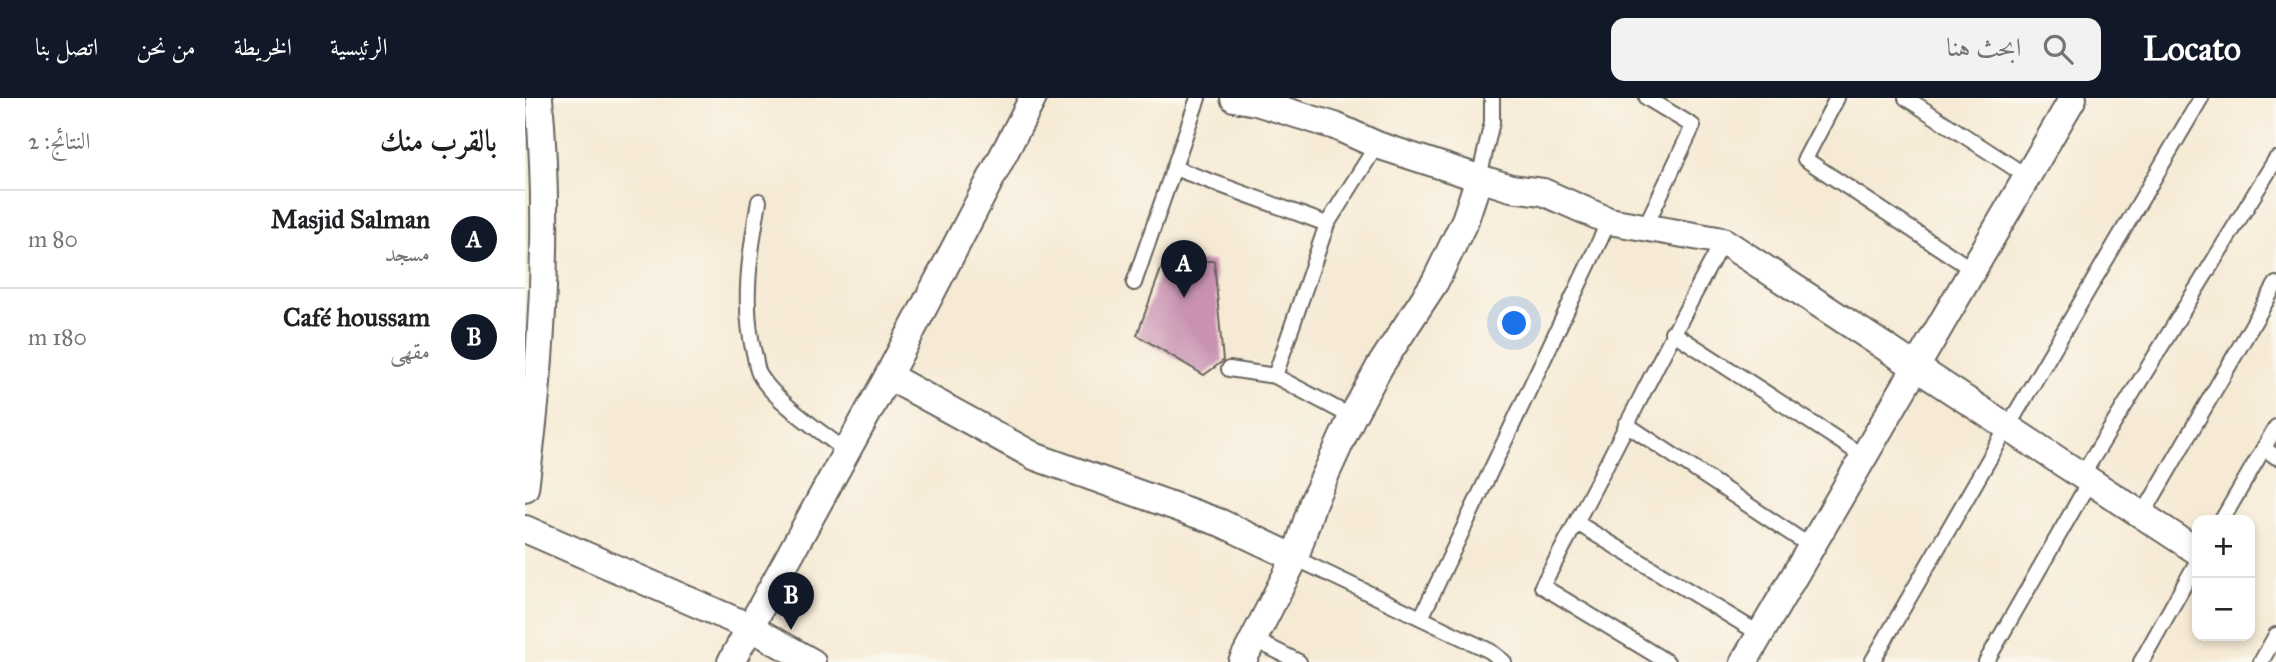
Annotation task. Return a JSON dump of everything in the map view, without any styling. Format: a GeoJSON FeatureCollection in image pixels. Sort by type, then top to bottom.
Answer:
{"type":"FeatureCollection","features":[{"type":"Feature","properties":{"kind":"street"},"geometry":{"type":"LineString","coordinates":[[525,488],[545,274],[544,155],[539,98]]}},
{"type":"Feature","properties":{"kind":"street"},"geometry":{"type":"LineString","coordinates":[[731,662],[888,376],[1033,98]]}},
{"type":"Feature","properties":{"kind":"street"},"geometry":{"type":"LineString","coordinates":[[1234,98],[1335,126],[1377,145],[1511,188],[1543,192],[1609,221],[1723,241],[2192,548]]}},
{"type":"Feature","properties":{"kind":"street"},"geometry":{"type":"LineString","coordinates":[[1744,662],[2073,98]]}},
{"type":"Feature","properties":{"kind":"street"},"geometry":{"type":"LineString","coordinates":[[1248,651],[1295,558],[1313,502],[1352,417],[1380,366],[1435,282],[1465,220],[1479,178]]}},
{"type":"Feature","properties":{"kind":"street"},"geometry":{"type":"LineString","coordinates":[[888,376],[1036,457],[1221,523],[1295,558]]}},
{"type":"Feature","properties":{"kind":"street"},"geometry":{"type":"LineString","coordinates":[[525,529],[750,627],[812,662]]}},
{"type":"Feature","properties":{"kind":"lane"},"geometry":{"type":"LineString","coordinates":[[1134,283],[1198,98]]}},
{"type":"Feature","properties":{"kind":"lane"},"geometry":{"type":"LineString","coordinates":[[1479,178],[1492,122],[1492,98]]}},
{"type":"Feature","properties":{"kind":"lane"},"geometry":{"type":"LineString","coordinates":[[1645,228],[1693,126],[1647,98]]}},
{"type":"Feature","properties":{"kind":"lane"},"geometry":{"type":"LineString","coordinates":[[1837,98],[1805,159],[1973,270]]}},
{"type":"Feature","properties":{"kind":"lane"},"geometry":{"type":"LineString","coordinates":[[1906,98],[2028,177]]}},
{"type":"Feature","properties":{"kind":"lane"},"geometry":{"type":"LineString","coordinates":[[1872,662],[2201,98]]}},
{"type":"Feature","properties":{"kind":"lane"},"geometry":{"type":"LineString","coordinates":[[1275,376],[1327,225],[1377,145]]}},
{"type":"Feature","properties":{"kind":"lane"},"geometry":{"type":"LineString","coordinates":[[1986,662],[2085,479],[2276,159]]}},
{"type":"Feature","properties":{"kind":"lane"},"geometry":{"type":"LineString","coordinates":[[1174,168],[1327,225]]}},
{"type":"Feature","properties":{"kind":"lane"},"geometry":{"type":"LineString","coordinates":[[759,201],[750,258],[748,294],[751,343],[760,376],[779,397],[846,452]]}},
{"type":"Feature","properties":{"kind":"lane"},"geometry":{"type":"LineString","coordinates":[[1421,618],[1609,221]]}},
{"type":"Feature","properties":{"kind":"lane"},"geometry":{"type":"LineString","coordinates":[[1667,662],[1542,586],[1577,523],[1672,332],[1723,241]]}},
{"type":"Feature","properties":{"kind":"lane"},"geometry":{"type":"LineString","coordinates":[[2142,516],[2276,284]]}},
{"type":"Feature","properties":{"kind":"lane"},"geometry":{"type":"LineString","coordinates":[[1672,332],[1863,456]]}},
{"type":"Feature","properties":{"kind":"lane"},"geometry":{"type":"LineString","coordinates":[[1229,369],[1275,376],[1352,417]]}},
{"type":"Feature","properties":{"kind":"lane"},"geometry":{"type":"LineString","coordinates":[[1626,424],[1810,546]]}},
{"type":"Feature","properties":{"kind":"lane"},"geometry":{"type":"LineString","coordinates":[[2225,515],[2270,452],[2276,427]]}},
{"type":"Feature","properties":{"kind":"lane"},"geometry":{"type":"LineString","coordinates":[[1577,523],[1760,634]]}},
{"type":"Feature","properties":{"kind":"lane"},"geometry":{"type":"LineString","coordinates":[[1295,558],[1490,651],[1504,662]]}},
{"type":"Feature","properties":{"kind":"lane"},"geometry":{"type":"LineString","coordinates":[[2141,662],[2192,571]]}},
{"type":"Feature","properties":{"kind":"lane"},"geometry":{"type":"LineString","coordinates":[[2261,662],[2276,635]]}},
{"type":"Feature","properties":{"kind":"lane"},"geometry":{"type":"LineString","coordinates":[[1248,651],[1299,662]]}},
{"type":"Feature","properties":{"kind":"building"},"geometry":{"type":"Polygon","coordinates":[[[1164,261],[1214,261],[1223,361],[1204,375],[1137,335],[1164,261]]]}},
{"type":"Feature","properties":{"kind":"place","name":"Masjid Salman"},"geometry":{"type":"Point","coordinates":[1184,298]}},
{"type":"Feature","properties":{"kind":"place","name":"Café houssam"},"geometry":{"type":"Point","coordinates":[791,630]}}]}
